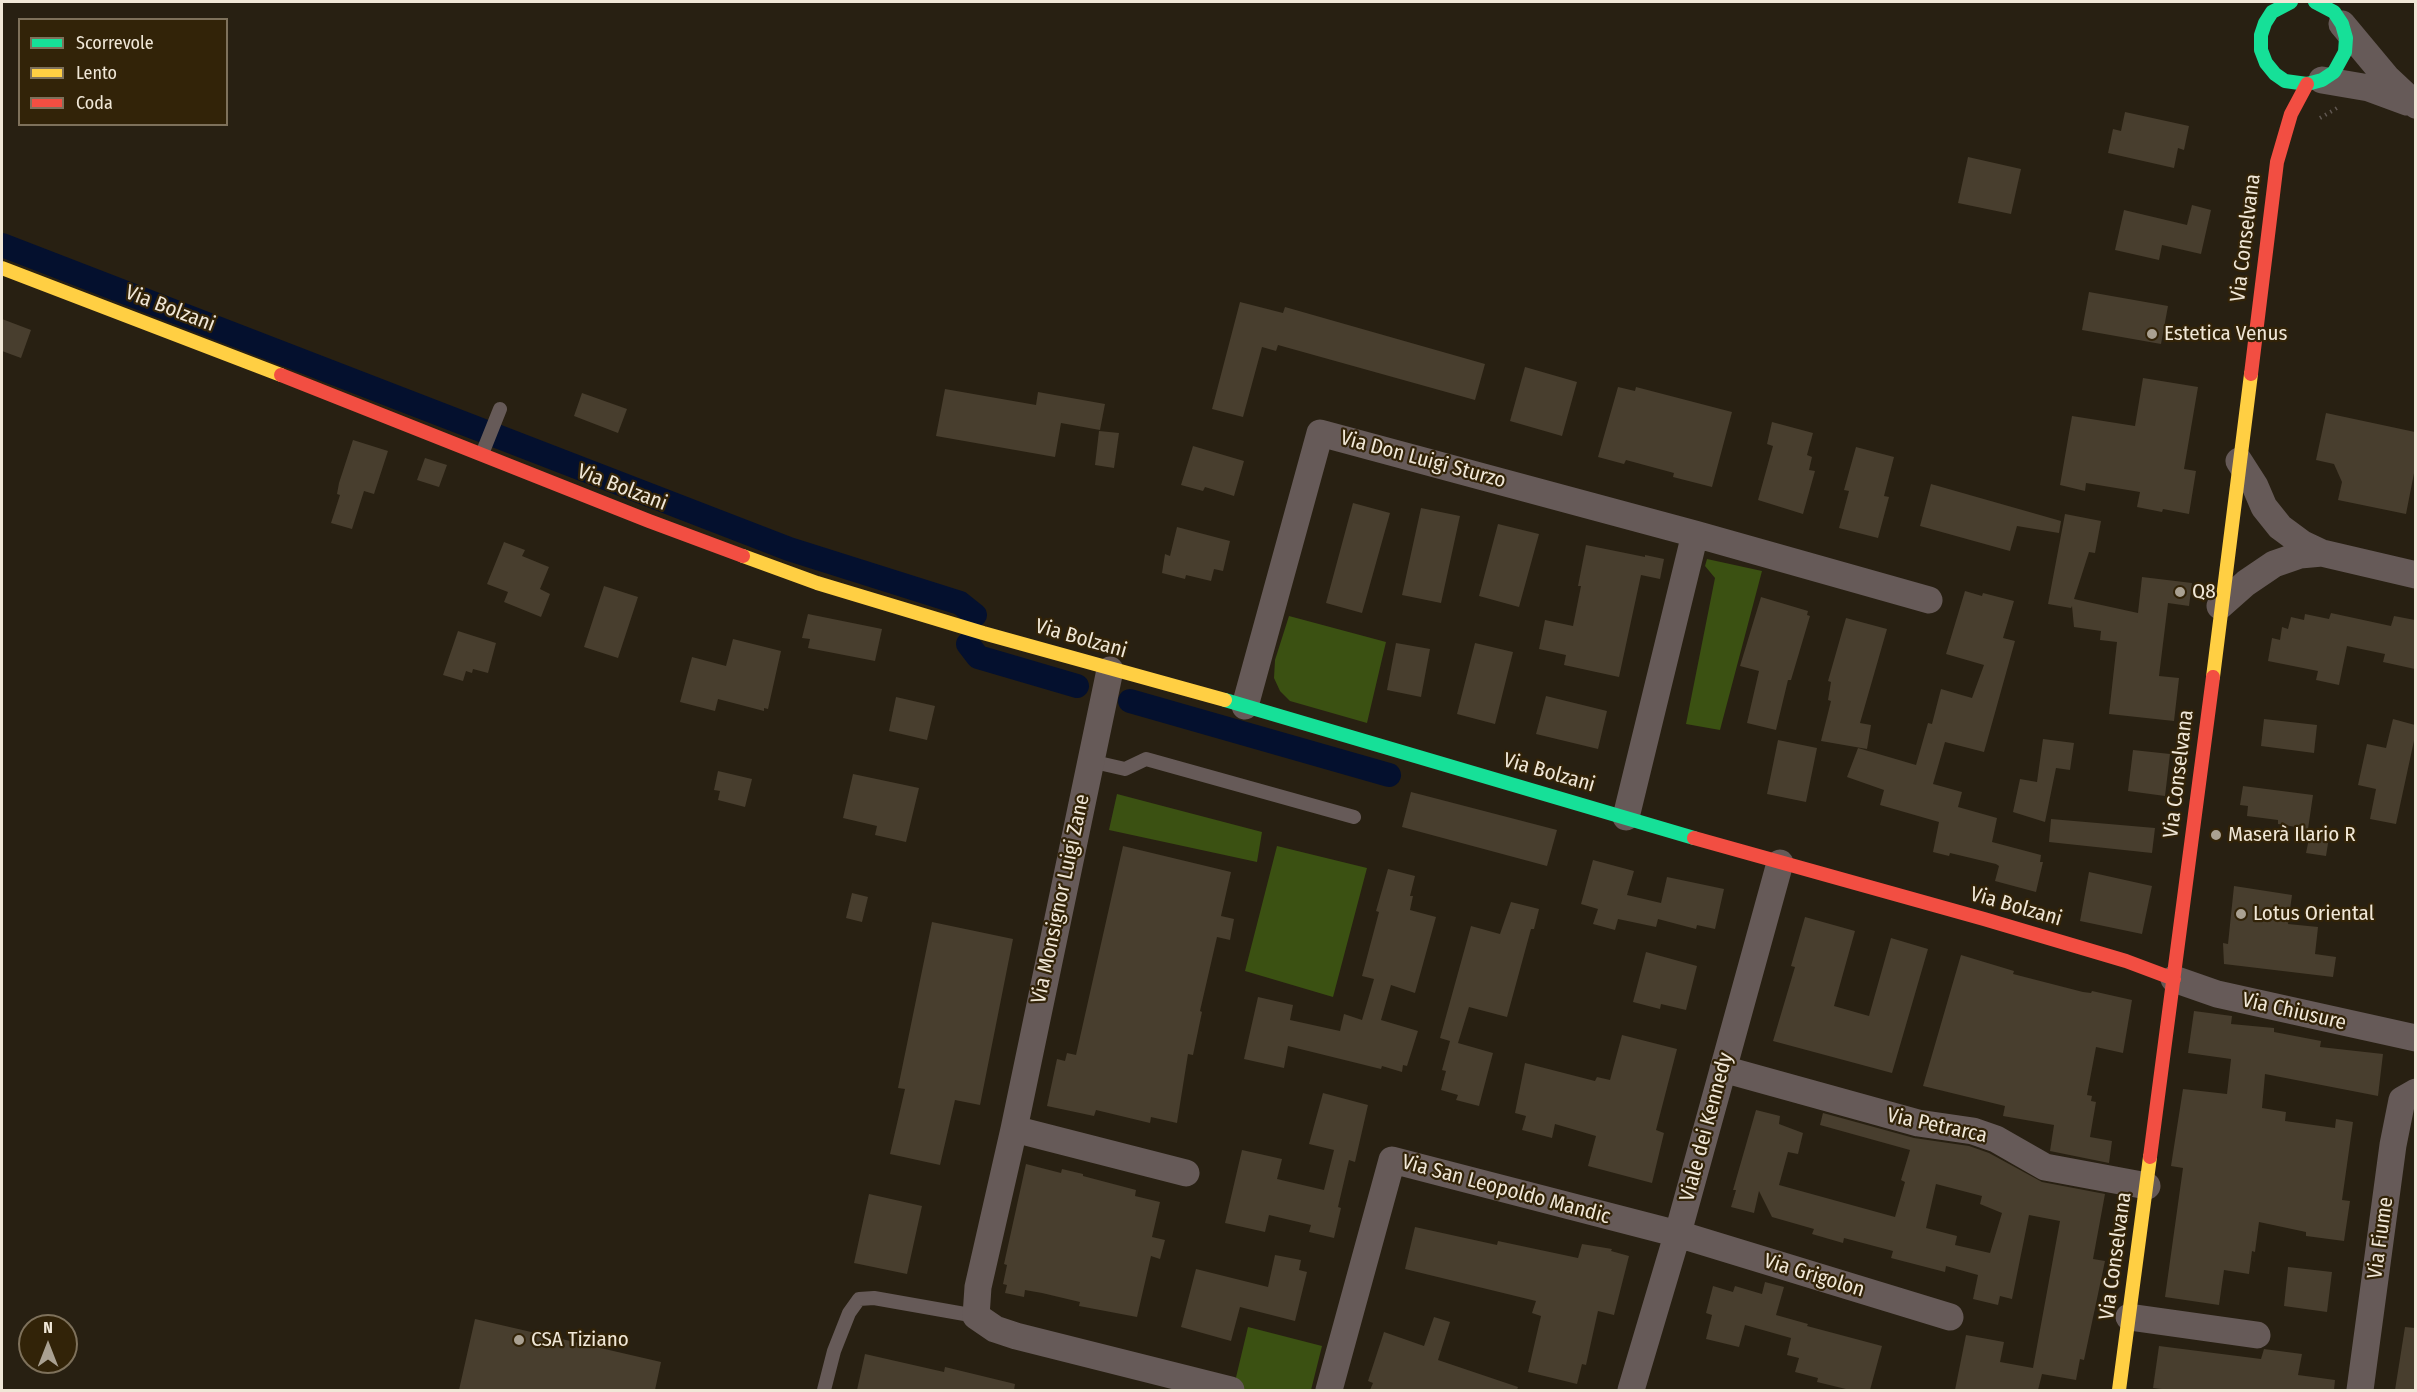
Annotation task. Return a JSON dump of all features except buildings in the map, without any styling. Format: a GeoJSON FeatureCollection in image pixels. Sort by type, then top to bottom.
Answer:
{"type":"FeatureCollection","features":[{"type":"Feature","properties":{"kind":"street"},"geometry":{"type":"LineString","coordinates":[[2286,2],[2272,12],[2265,22],[2261,35],[2263,56],[2275,74],[2285,81],[2369,88],[2415,105]]}},
{"type":"Feature","properties":{"kind":"street"},"geometry":{"type":"LineString","coordinates":[[2319,2],[2334,12],[2387,78],[2415,105]]}},
{"type":"Feature","properties":{"kind":"street","name":"Via Conselvana"},"geometry":{"type":"LineString","coordinates":[[2119,1390],[2174,979],[2277,162],[2290,114],[2314,82],[2334,72],[2345,52],[2346,38],[2342,24]]}},
{"type":"Feature","properties":{"kind":"street"},"geometry":{"type":"LineString","coordinates":[[2274,94],[2275,74]]}},
{"type":"Feature","properties":{"kind":"street","name":"Via Conselvana"},"geometry":{"type":"LineString","coordinates":[[2273,127],[2277,162]]}},
{"type":"Feature","properties":{"kind":"street","name":"Via Bolzani"},"geometry":{"type":"LineString","coordinates":[[2,268],[161,327],[649,521],[817,583],[1110,670],[1245,706],[1780,863],[2093,951],[2174,979]]}},
{"type":"Feature","properties":{"kind":"street","name":"Via Don Luigi Sturzo"},"geometry":{"type":"LineString","coordinates":[[1245,706],[1320,433],[1929,600]]}},
{"type":"Feature","properties":{"kind":"street"},"geometry":{"type":"LineString","coordinates":[[2239,461],[2255,486],[2264,507],[2280,527],[2303,544],[2322,553],[2415,575]]}},
{"type":"Feature","properties":{"kind":"street"},"geometry":{"type":"LineString","coordinates":[[1626,817],[1695,534]]}},
{"type":"Feature","properties":{"kind":"street"},"geometry":{"type":"LineString","coordinates":[[2220,606],[2246,583],[2274,564],[2300,555],[2322,553]]}},
{"type":"Feature","properties":{"kind":"street","name":"Via Monsignor Luigi Zane"},"geometry":{"type":"LineString","coordinates":[[976,1316],[978,1287],[1014,1129],[1110,670]]}},
{"type":"Feature","properties":{"kind":"street","name":"Viale dei Kennedy"},"geometry":{"type":"LineString","coordinates":[[1631,1390],[1678,1234],[1780,863]]}},
{"type":"Feature","properties":{"kind":"street","name":"Via Chiusure"},"geometry":{"type":"LineString","coordinates":[[2174,979],[2217,994],[2415,1038]]}},
{"type":"Feature","properties":{"kind":"street","name":"Via Petrarca"},"geometry":{"type":"LineString","coordinates":[[1723,1069],[1918,1123],[1973,1131],[1996,1138],[2045,1167],[2147,1186]]}},
{"type":"Feature","properties":{"kind":"street","name":"Via Fiume"},"geometry":{"type":"LineString","coordinates":[[2360,1390],[2393,1145],[2402,1100],[2415,1092]]}},
{"type":"Feature","properties":{"kind":"street"},"geometry":{"type":"LineString","coordinates":[[1014,1129],[1186,1173]]}},
{"type":"Feature","properties":{"kind":"street","name":"Via San Leopoldo Mandic"},"geometry":{"type":"LineString","coordinates":[[1329,1390],[1392,1160],[1678,1234]]}},
{"type":"Feature","properties":{"kind":"street","name":"Via Grigolon"},"geometry":{"type":"LineString","coordinates":[[1678,1234],[1950,1317]]}},
{"type":"Feature","properties":{"kind":"street"},"geometry":{"type":"LineString","coordinates":[[976,1316],[994,1329],[1016,1336],[1231,1390]]}},
{"type":"Feature","properties":{"kind":"street"},"geometry":{"type":"LineString","coordinates":[[2129,1317],[2257,1335]]}},
{"type":"Feature","properties":{"kind":"lane"},"geometry":{"type":"LineString","coordinates":[[482,455],[498,413]]}},
{"type":"Feature","properties":{"kind":"lane"},"geometry":{"type":"LineString","coordinates":[[1090,761],[1125,769],[1146,759],[1354,817]]}},
{"type":"Feature","properties":{"kind":"lane"},"geometry":{"type":"LineString","coordinates":[[825,1390],[834,1351],[849,1313],[859,1299],[874,1298],[976,1316]]}},
{"type":"Feature","properties":{"kind":"path"},"geometry":{"type":"LineString","coordinates":[[2312,124],[2334,108],[2343,108]]}},
{"type":"Feature","properties":{"kind":"green space"},"geometry":{"type":"Polygon","coordinates":[[[1707,559],[1762,571],[1720,730],[1686,724],[1715,578],[1705,566],[1707,559]]]}},
{"type":"Feature","properties":{"kind":"green space"},"geometry":{"type":"Polygon","coordinates":[[[1289,616],[1386,642],[1367,723],[1290,701],[1280,691],[1274,678],[1275,660],[1289,616]]]}},
{"type":"Feature","properties":{"kind":"green space"},"geometry":{"type":"Polygon","coordinates":[[[1117,794],[1262,832],[1257,862],[1109,830],[1117,794]]]}},
{"type":"Feature","properties":{"kind":"green space"},"geometry":{"type":"Polygon","coordinates":[[[1277,846],[1367,868],[1333,997],[1245,971],[1277,846]]]}},
{"type":"Feature","properties":{"kind":"green space"},"geometry":{"type":"Polygon","coordinates":[[[1248,1327],[1322,1346],[1311,1390],[1233,1390],[1248,1327]]]}},
{"type":"Feature","properties":{"kind":"waterway"},"geometry":{"type":"LineString","coordinates":[[2,245],[789,549],[960,603],[975,615]]}},
{"type":"Feature","properties":{"kind":"waterway"},"geometry":{"type":"LineString","coordinates":[[968,644],[978,657],[1077,686]]}},
{"type":"Feature","properties":{"kind":"waterway"},"geometry":{"type":"LineString","coordinates":[[1130,701],[1389,775]]}},
{"type":"Feature","properties":{"kind":"traffic: fast"},"geometry":{"type":"LineString","coordinates":[[2291,2],[2272,12],[2265,23],[2261,35],[2261,50],[2266,63],[2275,74],[2285,81],[2307,84],[2322,80],[2334,72],[2345,52],[2346,38],[2342,24],[2334,12],[2315,2]]}},
{"type":"Feature","properties":{"kind":"traffic: fast"},"geometry":{"type":"LineString","coordinates":[[1225,700],[1694,838]]}},
{"type":"Feature","properties":{"kind":"traffic: slow"},"geometry":{"type":"LineString","coordinates":[[2,268],[281,375]]}},
{"type":"Feature","properties":{"kind":"traffic: slow"},"geometry":{"type":"LineString","coordinates":[[2213,677],[2251,374]]}},
{"type":"Feature","properties":{"kind":"traffic: slow"},"geometry":{"type":"LineString","coordinates":[[743,556],[817,583],[983,633],[1225,700]]}},
{"type":"Feature","properties":{"kind":"traffic: slow"},"geometry":{"type":"LineString","coordinates":[[2119,1390],[2150,1157]]}},
{"type":"Feature","properties":{"kind":"traffic: jam"},"geometry":{"type":"LineString","coordinates":[[2251,374],[2277,162],[2291,114],[2307,84]]}},
{"type":"Feature","properties":{"kind":"traffic: jam"},"geometry":{"type":"LineString","coordinates":[[281,375],[743,556]]}},
{"type":"Feature","properties":{"kind":"traffic: jam"},"geometry":{"type":"LineString","coordinates":[[2150,1157],[2213,677]]}},
{"type":"Feature","properties":{"kind":"traffic: jam"},"geometry":{"type":"LineString","coordinates":[[1694,838],[1984,919],[2126,961],[2174,979]]}},
{"type":"Feature","properties":{"kind":"place","name":"Estetica Venus"},"geometry":{"type":"Point","coordinates":[2152,334]}},
{"type":"Feature","properties":{"kind":"place","name":"Q8"},"geometry":{"type":"Point","coordinates":[2180,592]}},
{"type":"Feature","properties":{"kind":"place","name":"Maserà Ilario R"},"geometry":{"type":"Point","coordinates":[2216,835]}},
{"type":"Feature","properties":{"kind":"place","name":"Lotus Oriental"},"geometry":{"type":"Point","coordinates":[2241,914]}},
{"type":"Feature","properties":{"kind":"place","name":"CSA Tiziano"},"geometry":{"type":"Point","coordinates":[519,1340]}}]}
